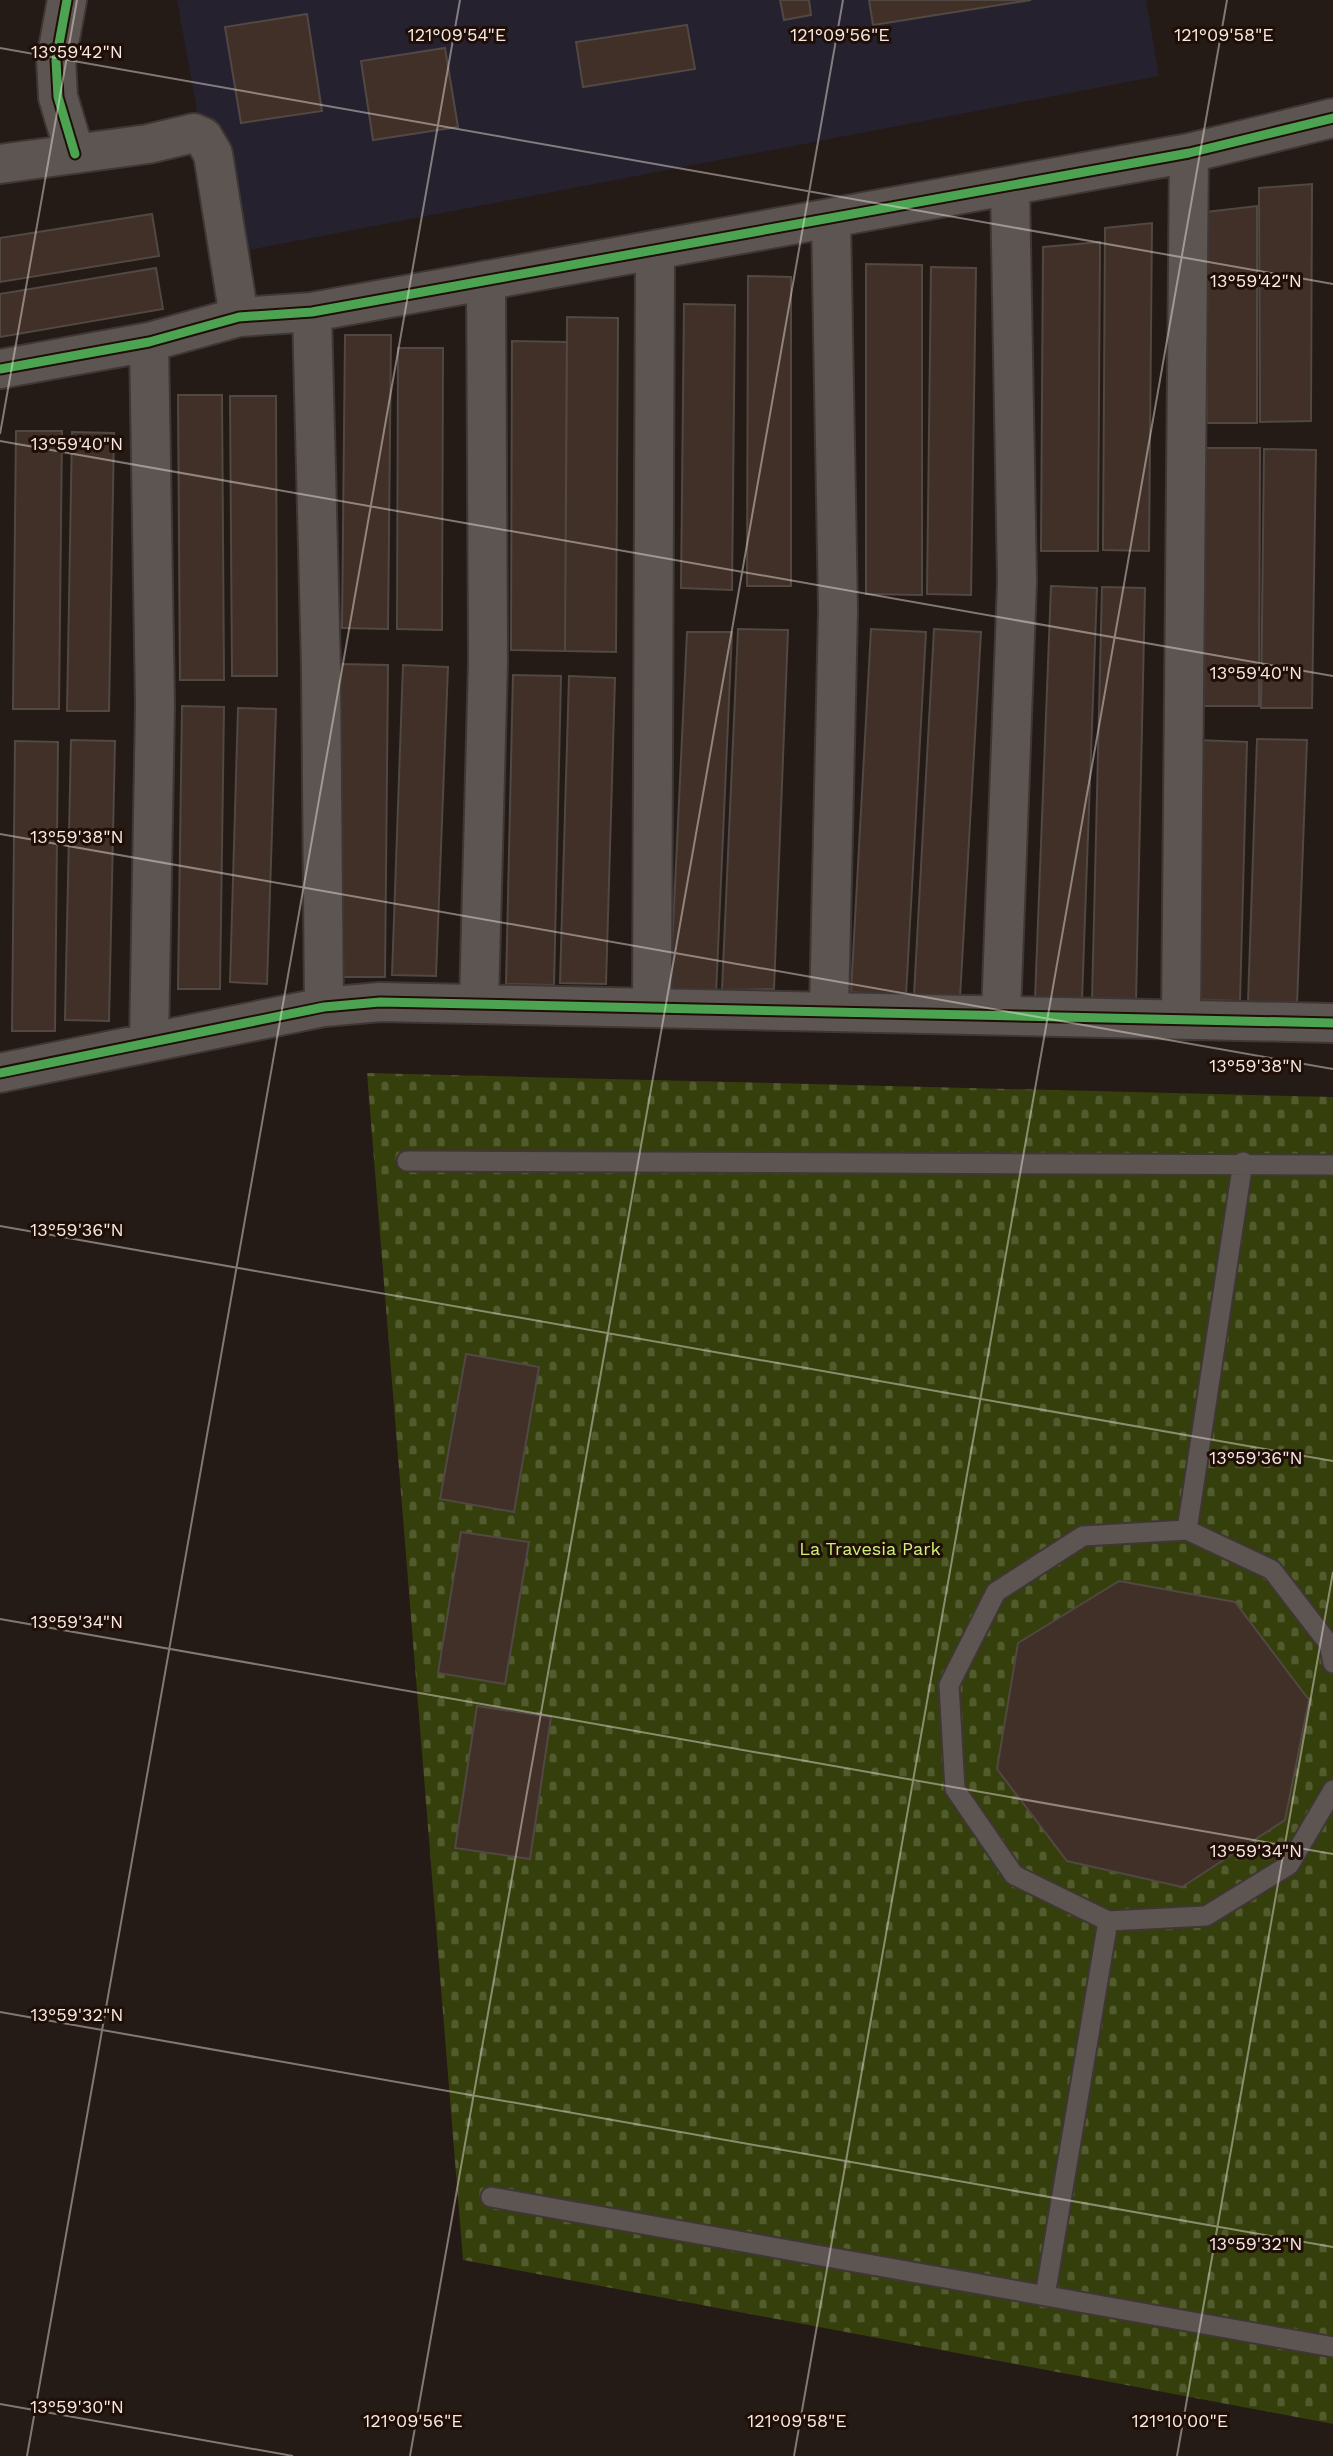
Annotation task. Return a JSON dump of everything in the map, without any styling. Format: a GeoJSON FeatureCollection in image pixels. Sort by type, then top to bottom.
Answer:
{"type":"FeatureCollection","features":[{"type":"Feature","properties":{"kind":"street"},"geometry":{"type":"LineString","coordinates":[[67,0],[56,60],[58,97],[75,154]]}},
{"type":"Feature","properties":{"kind":"street"},"geometry":{"type":"LineString","coordinates":[[0,369],[149,342],[239,317],[313,312],[1189,153],[1333,118]]}},
{"type":"Feature","properties":{"kind":"street"},"geometry":{"type":"LineString","coordinates":[[0,164],[148,144],[194,134],[203,137],[213,154],[239,317]]}},
{"type":"Feature","properties":{"kind":"street"},"geometry":{"type":"LineString","coordinates":[[1181,1020],[1189,153]]}},
{"type":"Feature","properties":{"kind":"street"},"geometry":{"type":"LineString","coordinates":[[1002,1015],[1017,581],[1010,186]]}},
{"type":"Feature","properties":{"kind":"street"},"geometry":{"type":"LineString","coordinates":[[829,1011],[838,610],[831,218]]}},
{"type":"Feature","properties":{"kind":"street"},"geometry":{"type":"LineString","coordinates":[[652,1007],[655,250]]}},
{"type":"Feature","properties":{"kind":"street"},"geometry":{"type":"LineString","coordinates":[[479,1002],[488,661],[486,280]]}},
{"type":"Feature","properties":{"kind":"street"},"geometry":{"type":"LineString","coordinates":[[313,312],[321,668],[324,1007]]}},
{"type":"Feature","properties":{"kind":"street"},"geometry":{"type":"LineString","coordinates":[[149,342],[155,705],[149,1042]]}},
{"type":"Feature","properties":{"kind":"street"},"geometry":{"type":"LineString","coordinates":[[0,1073],[324,1007],[380,1002],[479,1002],[1333,1023]]}},
{"type":"Feature","properties":{"kind":"lane"},"geometry":{"type":"LineString","coordinates":[[407,1161],[1243,1162],[1333,1165]]}},
{"type":"Feature","properties":{"kind":"lane"},"geometry":{"type":"LineString","coordinates":[[1187,1530],[1243,1162]]}},
{"type":"Feature","properties":{"kind":"lane"},"geometry":{"type":"LineString","coordinates":[[1333,1663],[1329,1644],[1272,1570],[1187,1530],[1083,1536],[1028,1571],[996,1592],[949,1685],[956,1789],[970,1810],[1014,1875],[1108,1921],[1206,1916],[1289,1865],[1333,1790]]}},
{"type":"Feature","properties":{"kind":"lane"},"geometry":{"type":"LineString","coordinates":[[1045,2296],[1108,1921]]}},
{"type":"Feature","properties":{"kind":"lane"},"geometry":{"type":"LineString","coordinates":[[491,2197],[1333,2347]]}},
{"type":"Feature","properties":{"kind":"shaded area"},"geometry":{"type":"Polygon","coordinates":[[[177,0],[1146,0],[1159,76],[223,255],[177,0]]]}},
{"type":"Feature","properties":{"kind":"green space","name":"La Travesia Park"},"geometry":{"type":"Polygon","coordinates":[[[367,1073],[1333,1097],[1333,2424],[463,2260],[367,1073]]]}},
{"type":"Feature","properties":{"kind":"building"},"geometry":{"type":"Polygon","coordinates":[[[780,0],[809,0],[811,15],[784,20],[780,0]]]}},
{"type":"Feature","properties":{"kind":"building"},"geometry":{"type":"Polygon","coordinates":[[[869,0],[1031,0],[873,25],[869,0]]]}},
{"type":"Feature","properties":{"kind":"building"},"geometry":{"type":"Polygon","coordinates":[[[307,14],[322,111],[241,123],[225,27],[307,14]]]}},
{"type":"Feature","properties":{"kind":"building"},"geometry":{"type":"Polygon","coordinates":[[[687,25],[695,69],[583,87],[576,42],[687,25]]]}},
{"type":"Feature","properties":{"kind":"building"},"geometry":{"type":"Polygon","coordinates":[[[445,48],[458,127],[373,140],[361,61],[445,48]]]}},
{"type":"Feature","properties":{"kind":"building"},"geometry":{"type":"Polygon","coordinates":[[[1312,184],[1311,421],[1260,422],[1259,188],[1312,184]]]}},
{"type":"Feature","properties":{"kind":"building"},"geometry":{"type":"Polygon","coordinates":[[[1257,206],[1257,423],[1207,423],[1206,212],[1257,206]]]}},
{"type":"Feature","properties":{"kind":"building"},"geometry":{"type":"Polygon","coordinates":[[[152,214],[159,256],[0,282],[0,238],[152,214]]]}},
{"type":"Feature","properties":{"kind":"building"},"geometry":{"type":"Polygon","coordinates":[[[1152,223],[1149,551],[1103,550],[1105,228],[1152,223]]]}},
{"type":"Feature","properties":{"kind":"building"},"geometry":{"type":"Polygon","coordinates":[[[1100,242],[1098,551],[1041,551],[1043,247],[1100,242]]]}},
{"type":"Feature","properties":{"kind":"building"},"geometry":{"type":"Polygon","coordinates":[[[866,264],[922,265],[922,595],[866,594],[866,264]]]}},
{"type":"Feature","properties":{"kind":"building"},"geometry":{"type":"Polygon","coordinates":[[[931,267],[976,268],[971,595],[927,594],[931,267]]]}},
{"type":"Feature","properties":{"kind":"building"},"geometry":{"type":"Polygon","coordinates":[[[156,268],[163,309],[0,337],[0,294],[156,268]]]}},
{"type":"Feature","properties":{"kind":"building"},"geometry":{"type":"Polygon","coordinates":[[[748,276],[791,277],[791,586],[747,586],[748,276]]]}},
{"type":"Feature","properties":{"kind":"building"},"geometry":{"type":"Polygon","coordinates":[[[684,304],[735,305],[732,590],[681,588],[684,304]]]}},
{"type":"Feature","properties":{"kind":"building"},"geometry":{"type":"Polygon","coordinates":[[[567,317],[618,318],[616,652],[565,651],[567,317]]]}},
{"type":"Feature","properties":{"kind":"building"},"geometry":{"type":"Polygon","coordinates":[[[345,335],[391,335],[388,629],[342,628],[345,335]]]}},
{"type":"Feature","properties":{"kind":"building"},"geometry":{"type":"Polygon","coordinates":[[[512,341],[567,342],[565,651],[511,650],[512,341]]]}},
{"type":"Feature","properties":{"kind":"building"},"geometry":{"type":"Polygon","coordinates":[[[398,348],[443,348],[442,630],[397,629],[398,348]]]}},
{"type":"Feature","properties":{"kind":"building"},"geometry":{"type":"Polygon","coordinates":[[[178,395],[222,395],[224,680],[180,680],[178,395]]]}},
{"type":"Feature","properties":{"kind":"building"},"geometry":{"type":"Polygon","coordinates":[[[230,396],[276,396],[277,676],[232,676],[230,396]]]}},
{"type":"Feature","properties":{"kind":"building"},"geometry":{"type":"Polygon","coordinates":[[[16,431],[62,431],[59,709],[13,709],[16,431]]]}},
{"type":"Feature","properties":{"kind":"building"},"geometry":{"type":"Polygon","coordinates":[[[72,432],[114,433],[109,711],[67,711],[72,432]]]}},
{"type":"Feature","properties":{"kind":"building"},"geometry":{"type":"Polygon","coordinates":[[[1205,448],[1260,448],[1259,706],[1204,706],[1205,448]]]}},
{"type":"Feature","properties":{"kind":"building"},"geometry":{"type":"Polygon","coordinates":[[[1264,449],[1316,450],[1312,708],[1261,708],[1264,449]]]}},
{"type":"Feature","properties":{"kind":"building"},"geometry":{"type":"Polygon","coordinates":[[[1051,586],[1097,588],[1082,1000],[1035,999],[1051,586]]]}},
{"type":"Feature","properties":{"kind":"building"},"geometry":{"type":"Polygon","coordinates":[[[1102,587],[1145,588],[1136,1002],[1092,1001],[1102,587]]]}},
{"type":"Feature","properties":{"kind":"building"},"geometry":{"type":"Polygon","coordinates":[[[738,629],[788,630],[774,989],[722,990],[738,629]]]}},
{"type":"Feature","properties":{"kind":"building"},"geometry":{"type":"Polygon","coordinates":[[[871,629],[926,632],[906,996],[851,992],[871,629]]]}},
{"type":"Feature","properties":{"kind":"building"},"geometry":{"type":"Polygon","coordinates":[[[934,629],[981,632],[960,997],[914,995],[934,629]]]}},
{"type":"Feature","properties":{"kind":"building"},"geometry":{"type":"Polygon","coordinates":[[[687,632],[732,632],[716,994],[670,991],[687,632]]]}},
{"type":"Feature","properties":{"kind":"building"},"geometry":{"type":"Polygon","coordinates":[[[340,664],[388,665],[385,977],[337,977],[340,664]]]}},
{"type":"Feature","properties":{"kind":"building"},"geometry":{"type":"Polygon","coordinates":[[[403,665],[448,667],[436,976],[392,975],[403,665]]]}},
{"type":"Feature","properties":{"kind":"building"},"geometry":{"type":"Polygon","coordinates":[[[513,675],[561,676],[554,985],[506,984],[513,675]]]}},
{"type":"Feature","properties":{"kind":"building"},"geometry":{"type":"Polygon","coordinates":[[[569,676],[615,678],[606,984],[560,983],[569,676]]]}},
{"type":"Feature","properties":{"kind":"building"},"geometry":{"type":"Polygon","coordinates":[[[182,706],[224,707],[220,989],[178,989],[182,706]]]}},
{"type":"Feature","properties":{"kind":"building"},"geometry":{"type":"Polygon","coordinates":[[[238,708],[276,709],[267,984],[230,982],[238,708]]]}},
{"type":"Feature","properties":{"kind":"building"},"geometry":{"type":"Polygon","coordinates":[[[1257,739],[1307,740],[1297,1004],[1248,1002],[1257,739]]]}},
{"type":"Feature","properties":{"kind":"building"},"geometry":{"type":"Polygon","coordinates":[[[71,740],[115,741],[109,1021],[65,1020],[71,740]]]}},
{"type":"Feature","properties":{"kind":"building"},"geometry":{"type":"Polygon","coordinates":[[[1197,740],[1247,742],[1240,1001],[1189,999],[1197,740]]]}},
{"type":"Feature","properties":{"kind":"building"},"geometry":{"type":"Polygon","coordinates":[[[15,741],[58,742],[55,1031],[12,1031],[15,741]]]}},
{"type":"Feature","properties":{"kind":"building"},"geometry":{"type":"Polygon","coordinates":[[[466,1354],[539,1367],[514,1512],[440,1499],[466,1354]]]}},
{"type":"Feature","properties":{"kind":"building"},"geometry":{"type":"Polygon","coordinates":[[[461,1532],[529,1542],[505,1684],[438,1673],[461,1532]]]}},
{"type":"Feature","properties":{"kind":"building"},"geometry":{"type":"Polygon","coordinates":[[[1119,1581],[1235,1602],[1309,1700],[1285,1820],[1182,1887],[1067,1861],[997,1769],[1018,1643],[1119,1581]]]}},
{"type":"Feature","properties":{"kind":"building"},"geometry":{"type":"Polygon","coordinates":[[[477,1706],[551,1717],[530,1859],[455,1848],[477,1706]]]}},
{"type":"Feature","properties":{"kind":"cycle path"},"geometry":{"type":"LineString","coordinates":[[67,0],[56,60],[58,97],[75,154]]}},
{"type":"Feature","properties":{"kind":"cycle path"},"geometry":{"type":"LineString","coordinates":[[0,369],[149,342],[239,317],[312,312],[1189,153],[1333,118]]}},
{"type":"Feature","properties":{"kind":"cycle path"},"geometry":{"type":"LineString","coordinates":[[0,1073],[324,1007],[380,1002],[1333,1023]]}}]}
